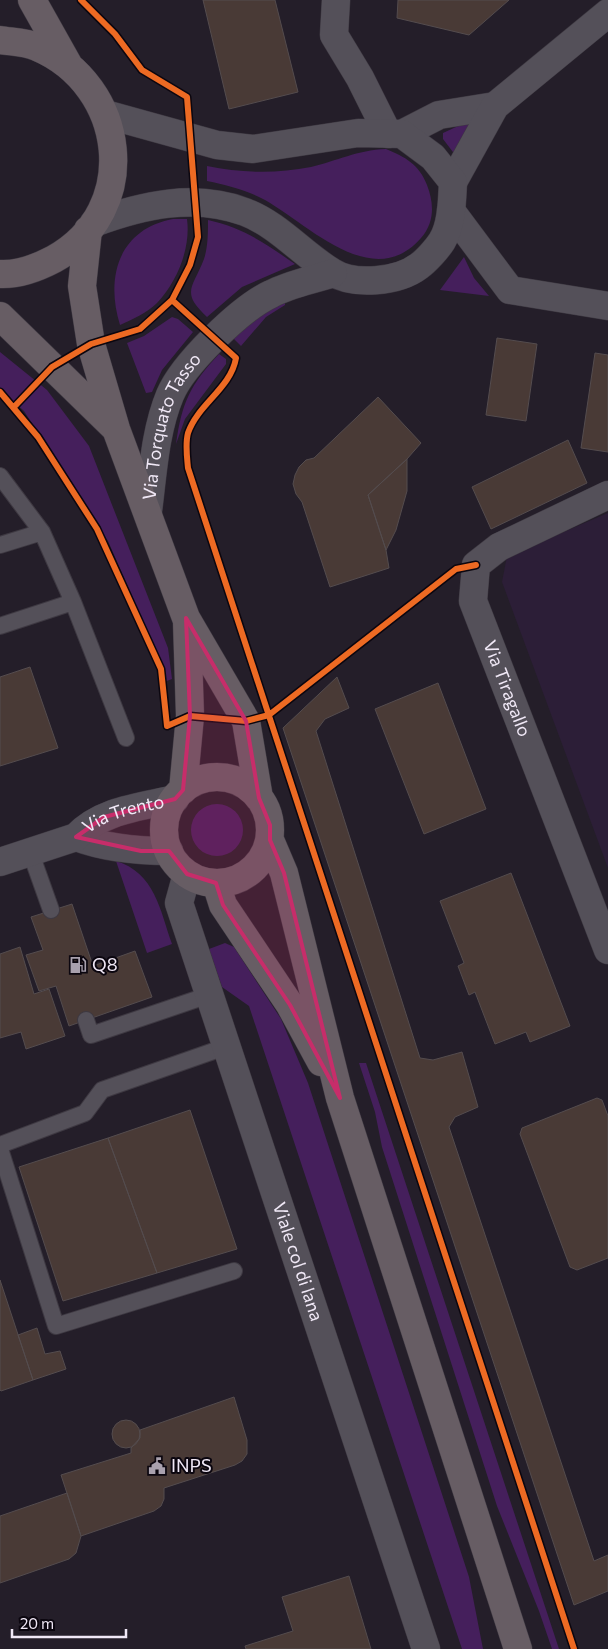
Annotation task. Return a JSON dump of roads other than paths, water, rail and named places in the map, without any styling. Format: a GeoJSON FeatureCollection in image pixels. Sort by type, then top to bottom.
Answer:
{"type":"FeatureCollection","features":[{"type":"Feature","properties":{"kind":"main road"},"geometry":{"type":"LineString","coordinates":[[32,0],[69,65]]}},
{"type":"Feature","properties":{"kind":"main road"},"geometry":{"type":"LineString","coordinates":[[0,40],[36,46],[69,65],[91,87],[106,114],[113,142],[113,170],[106,198],[91,227],[66,252],[39,267],[10,274],[0,274]]}},
{"type":"Feature","properties":{"kind":"main road"},"geometry":{"type":"LineString","coordinates":[[91,227],[82,286],[91,344],[116,429],[148,511],[186,618],[246,721],[259,798]]}},
{"type":"Feature","properties":{"kind":"main road"},"geometry":{"type":"LineString","coordinates":[[0,316],[116,429]]}},
{"type":"Feature","properties":{"kind":"main road"},"geometry":{"type":"LineString","coordinates":[[179,794],[190,716],[186,618]]}},
{"type":"Feature","properties":{"kind":"main road"},"geometry":{"type":"LineString","coordinates":[[270,840],[256,867],[244,876],[230,882],[216,883],[201,880],[187,874],[176,864],[169,851],[165,824],[168,810],[179,794],[194,782],[222,777],[237,781],[249,788],[267,810],[270,840],[284,873],[340,1098],[518,1649]]}},
{"type":"Feature","properties":{"kind":"main road"},"geometry":{"type":"LineString","coordinates":[[216,883],[223,905],[290,1005],[340,1098]]}},
{"type":"Feature","properties":{"kind":"street"},"geometry":{"type":"LineString","coordinates":[[336,0],[334,35],[395,134],[433,157],[452,182]]}},
{"type":"Feature","properties":{"kind":"street"},"geometry":{"type":"LineString","coordinates":[[91,227],[127,211],[154,205],[196,202],[245,212],[285,234],[333,273],[356,280],[379,280],[400,275],[419,266],[443,241],[451,211],[452,182],[495,106],[608,13]]}},
{"type":"Feature","properties":{"kind":"street"},"geometry":{"type":"LineString","coordinates":[[106,114],[217,145],[253,149],[358,133],[395,134],[438,115],[495,106]]}},
{"type":"Feature","properties":{"kind":"street"},"geometry":{"type":"LineString","coordinates":[[451,211],[510,290],[608,306]]}},
{"type":"Feature","properties":{"kind":"street","name":"Via Torquato Tasso"},"geometry":{"type":"LineString","coordinates":[[148,511],[156,449],[170,394],[183,374],[235,317],[271,294],[333,273]]}},
{"type":"Feature","properties":{"kind":"street","name":"Via Tiragallo"},"geometry":{"type":"LineString","coordinates":[[608,495],[567,513],[491,553],[476,565],[473,601],[608,950]]}},
{"type":"Feature","properties":{"kind":"street","name":"Via Trento"},"geometry":{"type":"LineString","coordinates":[[0,862],[76,837],[84,828],[104,817],[179,794]]}},
{"type":"Feature","properties":{"kind":"street","name":"Via Trento"},"geometry":{"type":"LineString","coordinates":[[76,837],[93,843],[141,851],[169,851]]}},
{"type":"Feature","properties":{"kind":"street","name":"Viale col di lana"},"geometry":{"type":"LineString","coordinates":[[187,874],[179,903],[228,1046],[426,1649]]}},
{"type":"Feature","properties":{"kind":"lane"},"geometry":{"type":"LineString","coordinates":[[0,476],[42,532],[73,602],[126,738]]}},
{"type":"Feature","properties":{"kind":"lane"},"geometry":{"type":"LineString","coordinates":[[0,545],[42,532]]}},
{"type":"Feature","properties":{"kind":"lane"},"geometry":{"type":"LineString","coordinates":[[0,626],[73,602]]}},
{"type":"Feature","properties":{"kind":"lane"},"geometry":{"type":"LineString","coordinates":[[30,851],[51,910]]}},
{"type":"Feature","properties":{"kind":"lane"},"geometry":{"type":"LineString","coordinates":[[86,1020],[91,1035],[209,995]]}},
{"type":"Feature","properties":{"kind":"lane"},"geometry":{"type":"LineString","coordinates":[[228,1046],[102,1090],[84,1113],[0,1147],[56,1326],[234,1271]]}},
{"type":"Feature","properties":{"kind":"place","name":"Q8"},"geometry":{"type":"Point","coordinates":[78,965]}},
{"type":"Feature","properties":{"kind":"place","name":"INPS"},"geometry":{"type":"Point","coordinates":[157,1466]}}]}
